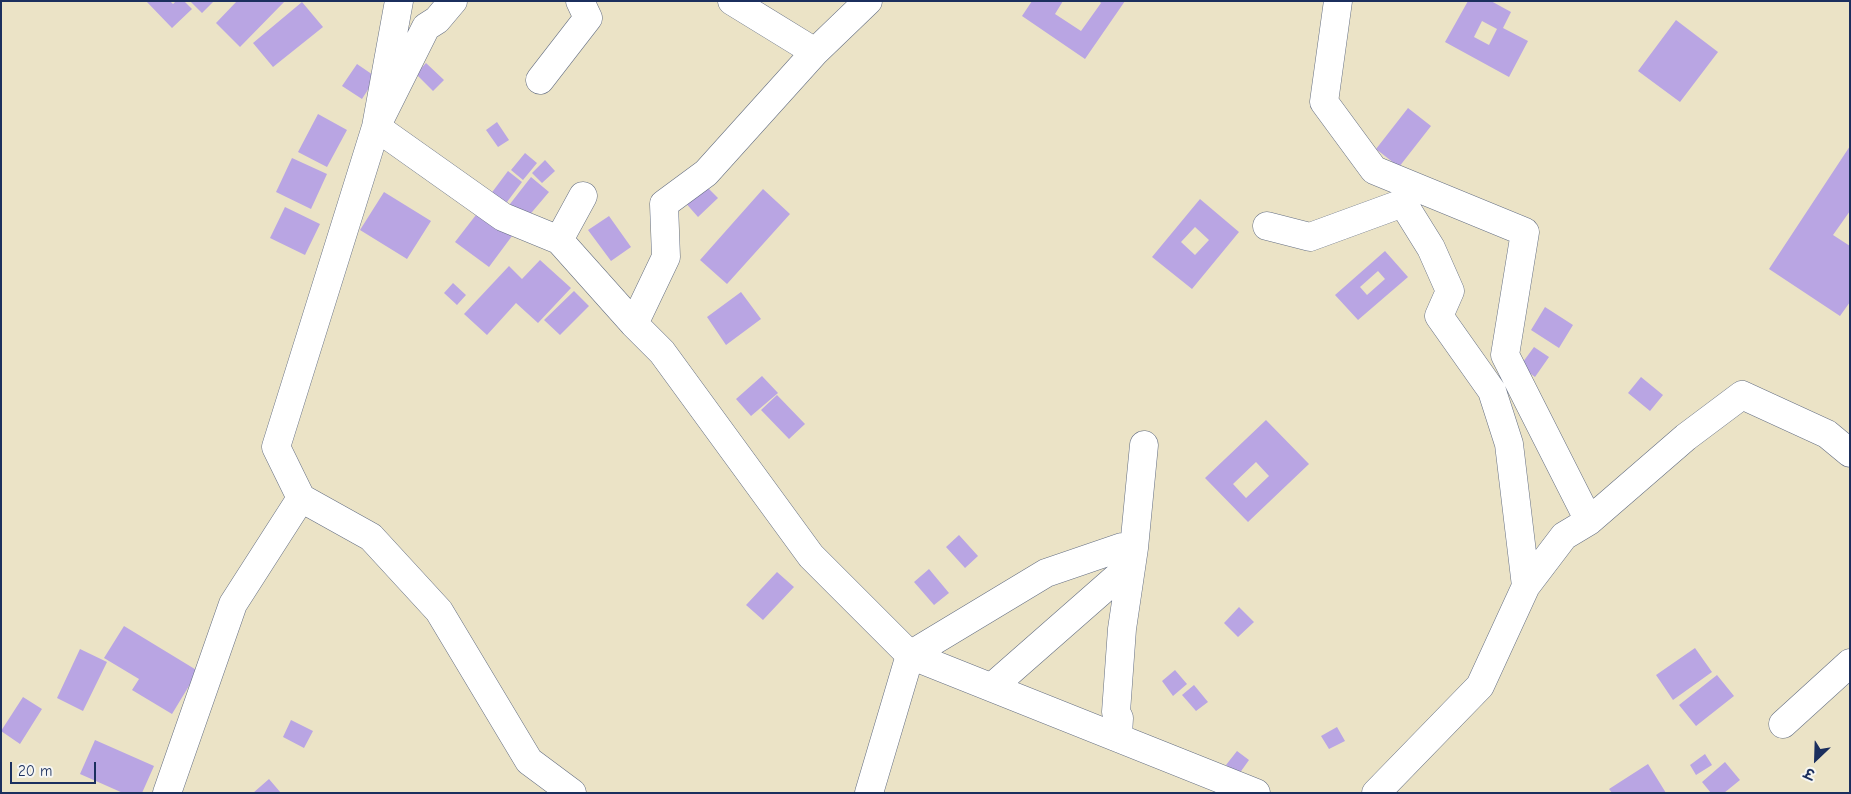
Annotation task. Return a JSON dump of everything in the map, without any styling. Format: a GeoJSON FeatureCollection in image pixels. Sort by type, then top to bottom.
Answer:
{"type":"FeatureCollection","features":[{"type":"Feature","properties":{"kind":"street"},"geometry":{"type":"LineString","coordinates":[[398,1],[376,127],[276,447],[301,498],[371,537],[439,611],[529,761],[572,793]]}},
{"type":"Feature","properties":{"kind":"street"},"geometry":{"type":"LineString","coordinates":[[376,127],[426,27],[437,20],[453,1]]}},
{"type":"Feature","properties":{"kind":"street"},"geometry":{"type":"LineString","coordinates":[[540,80],[588,18],[580,1]]}},
{"type":"Feature","properties":{"kind":"street"},"geometry":{"type":"LineString","coordinates":[[732,1],[815,52]]}},
{"type":"Feature","properties":{"kind":"street"},"geometry":{"type":"LineString","coordinates":[[634,324],[666,258],[664,204],[706,173],[815,52],[868,1]]}},
{"type":"Feature","properties":{"kind":"street"},"geometry":{"type":"LineString","coordinates":[[1338,1],[1324,102],[1374,170],[1525,232],[1505,355],[1589,521]]}},
{"type":"Feature","properties":{"kind":"street"},"geometry":{"type":"LineString","coordinates":[[376,127],[503,217],[559,240],[634,324],[662,352],[811,556],[910,655],[1256,793]]}},
{"type":"Feature","properties":{"kind":"street"},"geometry":{"type":"LineString","coordinates":[[559,240],[583,196]]}},
{"type":"Feature","properties":{"kind":"street"},"geometry":{"type":"LineString","coordinates":[[1267,226],[1310,237],[1403,203],[1431,248],[1450,291],[1439,316],[1492,391],[1509,444],[1526,586]]}},
{"type":"Feature","properties":{"kind":"street"},"geometry":{"type":"LineString","coordinates":[[1376,793],[1480,686],[1526,586],[1564,536],[1589,521],[1686,436],[1742,395],[1827,434],[1850,453]]}},
{"type":"Feature","properties":{"kind":"street"},"geometry":{"type":"LineString","coordinates":[[1122,739],[1118,735],[1119,718],[1116,712],[1122,629],[1144,445]]}},
{"type":"Feature","properties":{"kind":"street"},"geometry":{"type":"LineString","coordinates":[[167,793],[234,604],[301,498]]}},
{"type":"Feature","properties":{"kind":"street"},"geometry":{"type":"LineString","coordinates":[[869,793],[910,655],[1046,573],[1122,547],[1132,556]]}},
{"type":"Feature","properties":{"kind":"street"},"geometry":{"type":"LineString","coordinates":[[992,687],[1132,556]]}},
{"type":"Feature","properties":{"kind":"street"},"geometry":{"type":"LineString","coordinates":[[1783,724],[1850,663]]}},
{"type":"Feature","properties":{"kind":"building"},"geometry":{"type":"Polygon","coordinates":[[[146,1],[170,1],[173,4],[176,1],[184,1],[192,9],[172,28],[146,1]]]}},
{"type":"Feature","properties":{"kind":"building"},"geometry":{"type":"Polygon","coordinates":[[[190,1],[214,1],[202,13],[190,1]]]}},
{"type":"Feature","properties":{"kind":"building"},"geometry":{"type":"Polygon","coordinates":[[[237,1],[285,1],[240,47],[216,23],[237,1]]]}},
{"type":"Feature","properties":{"kind":"building"},"geometry":{"type":"Polygon","coordinates":[[[1032,1],[1063,1],[1055,14],[1081,31],[1101,3],[1099,1],[1125,1],[1085,59],[1022,16],[1032,1]]]}},
{"type":"Feature","properties":{"kind":"building"},"geometry":{"type":"Polygon","coordinates":[[[1468,1],[1491,1],[1511,12],[1503,28],[1528,41],[1509,77],[1445,42],[1468,1]],[[1482,21],[1474,37],[1489,45],[1497,29],[1482,21]]]}},
{"type":"Feature","properties":{"kind":"building"},"geometry":{"type":"Polygon","coordinates":[[[302,2],[323,27],[273,67],[253,43],[302,2]]]}},
{"type":"Feature","properties":{"kind":"building"},"geometry":{"type":"Polygon","coordinates":[[[1676,20],[1718,52],[1680,102],[1638,71],[1676,20]]]}},
{"type":"Feature","properties":{"kind":"building"},"geometry":{"type":"Polygon","coordinates":[[[426,63],[444,80],[433,91],[416,74],[426,63]]]}},
{"type":"Feature","properties":{"kind":"building"},"geometry":{"type":"Polygon","coordinates":[[[357,64],[376,77],[362,99],[342,86],[357,64]]]}},
{"type":"Feature","properties":{"kind":"building"},"geometry":{"type":"Polygon","coordinates":[[[1408,108],[1431,126],[1399,167],[1376,149],[1408,108]]]}},
{"type":"Feature","properties":{"kind":"building"},"geometry":{"type":"Polygon","coordinates":[[[318,114],[347,130],[327,167],[298,152],[318,114]]]}},
{"type":"Feature","properties":{"kind":"building"},"geometry":{"type":"Polygon","coordinates":[[[497,122],[509,140],[498,147],[486,130],[497,122]]]}},
{"type":"Feature","properties":{"kind":"building"},"geometry":{"type":"Polygon","coordinates":[[[1850,146],[1850,211],[1833,235],[1850,246],[1850,302],[1840,316],[1769,269],[1850,146]]]}},
{"type":"Feature","properties":{"kind":"building"},"geometry":{"type":"Polygon","coordinates":[[[525,153],[537,163],[523,180],[511,170],[525,153]]]}},
{"type":"Feature","properties":{"kind":"building"},"geometry":{"type":"Polygon","coordinates":[[[292,158],[327,174],[311,209],[276,192],[292,158]]]}},
{"type":"Feature","properties":{"kind":"building"},"geometry":{"type":"Polygon","coordinates":[[[545,160],[555,171],[542,183],[532,173],[545,160]]]}},
{"type":"Feature","properties":{"kind":"building"},"geometry":{"type":"Polygon","coordinates":[[[508,171],[522,182],[504,206],[490,195],[508,171]]]}},
{"type":"Feature","properties":{"kind":"building"},"geometry":{"type":"Polygon","coordinates":[[[531,177],[549,192],[527,218],[510,204],[531,177]]]}},
{"type":"Feature","properties":{"kind":"building"},"geometry":{"type":"Polygon","coordinates":[[[702,182],[718,198],[698,217],[683,200],[702,182]]]}},
{"type":"Feature","properties":{"kind":"building"},"geometry":{"type":"Polygon","coordinates":[[[763,189],[790,214],[727,284],[700,260],[763,189]]]}},
{"type":"Feature","properties":{"kind":"building"},"geometry":{"type":"Polygon","coordinates":[[[384,192],[431,221],[407,259],[360,230],[384,192]]]}},
{"type":"Feature","properties":{"kind":"building"},"geometry":{"type":"Polygon","coordinates":[[[1200,199],[1239,232],[1192,289],[1152,257],[1200,199]],[[1195,227],[1181,242],[1195,255],[1209,240],[1195,227]]]}},
{"type":"Feature","properties":{"kind":"building"},"geometry":{"type":"Polygon","coordinates":[[[285,207],[320,224],[305,255],[270,238],[285,207]]]}},
{"type":"Feature","properties":{"kind":"building"},"geometry":{"type":"Polygon","coordinates":[[[479,211],[512,236],[489,267],[455,242],[479,211]]]}},
{"type":"Feature","properties":{"kind":"building"},"geometry":{"type":"Polygon","coordinates":[[[609,216],[631,247],[611,261],[588,230],[609,216]]]}},
{"type":"Feature","properties":{"kind":"building"},"geometry":{"type":"Polygon","coordinates":[[[1385,251],[1408,277],[1358,320],[1335,295],[1385,251]],[[1378,271],[1360,287],[1367,295],[1385,279],[1378,271]]]}},
{"type":"Feature","properties":{"kind":"building"},"geometry":{"type":"Polygon","coordinates":[[[540,260],[571,288],[538,323],[516,303],[487,335],[464,314],[509,266],[522,279],[540,260]]]}},
{"type":"Feature","properties":{"kind":"building"},"geometry":{"type":"Polygon","coordinates":[[[453,283],[466,295],[457,305],[444,293],[453,283]]]}},
{"type":"Feature","properties":{"kind":"building"},"geometry":{"type":"Polygon","coordinates":[[[574,291],[589,306],[560,335],[544,320],[574,291]]]}},
{"type":"Feature","properties":{"kind":"building"},"geometry":{"type":"Polygon","coordinates":[[[741,292],[761,319],[726,345],[707,317],[741,292]]]}},
{"type":"Feature","properties":{"kind":"building"},"geometry":{"type":"Polygon","coordinates":[[[1545,307],[1573,325],[1559,348],[1531,330],[1545,307]]]}},
{"type":"Feature","properties":{"kind":"building"},"geometry":{"type":"Polygon","coordinates":[[[1534,347],[1549,357],[1535,377],[1520,366],[1534,347]]]}},
{"type":"Feature","properties":{"kind":"building"},"geometry":{"type":"Polygon","coordinates":[[[762,376],[778,393],[751,416],[736,399],[762,376]]]}},
{"type":"Feature","properties":{"kind":"building"},"geometry":{"type":"Polygon","coordinates":[[[1641,377],[1663,395],[1650,411],[1628,393],[1641,377]]]}},
{"type":"Feature","properties":{"kind":"building"},"geometry":{"type":"Polygon","coordinates":[[[777,395],[805,424],[789,439],[761,410],[777,395]]]}},
{"type":"Feature","properties":{"kind":"building"},"geometry":{"type":"Polygon","coordinates":[[[1266,420],[1309,464],[1248,522],[1205,478],[1266,420]],[[1256,462],[1233,484],[1246,498],[1269,476],[1256,462]]]}},
{"type":"Feature","properties":{"kind":"building"},"geometry":{"type":"Polygon","coordinates":[[[959,535],[978,556],[965,568],[946,547],[959,535]]]}},
{"type":"Feature","properties":{"kind":"building"},"geometry":{"type":"Polygon","coordinates":[[[929,569],[949,593],[934,605],[914,582],[929,569]]]}},
{"type":"Feature","properties":{"kind":"building"},"geometry":{"type":"Polygon","coordinates":[[[777,572],[794,587],[763,620],[746,605],[777,572]]]}},
{"type":"Feature","properties":{"kind":"building"},"geometry":{"type":"Polygon","coordinates":[[[1239,607],[1254,622],[1238,637],[1224,623],[1239,607]]]}},
{"type":"Feature","properties":{"kind":"building"},"geometry":{"type":"Polygon","coordinates":[[[124,626],[198,671],[172,714],[132,690],[139,679],[104,658],[124,626]]]}},
{"type":"Feature","properties":{"kind":"building"},"geometry":{"type":"Polygon","coordinates":[[[1695,648],[1712,672],[1673,700],[1656,675],[1695,648]]]}},
{"type":"Feature","properties":{"kind":"building"},"geometry":{"type":"Polygon","coordinates":[[[80,649],[107,662],[83,711],[57,698],[80,649]]]}},
{"type":"Feature","properties":{"kind":"building"},"geometry":{"type":"Polygon","coordinates":[[[1175,670],[1187,684],[1173,696],[1162,681],[1175,670]]]}},
{"type":"Feature","properties":{"kind":"building"},"geometry":{"type":"Polygon","coordinates":[[[1717,675],[1734,696],[1696,726],[1679,705],[1717,675]]]}},
{"type":"Feature","properties":{"kind":"building"},"geometry":{"type":"Polygon","coordinates":[[[1194,685],[1208,702],[1196,711],[1182,695],[1194,685]]]}},
{"type":"Feature","properties":{"kind":"building"},"geometry":{"type":"Polygon","coordinates":[[[23,697],[42,709],[20,744],[1,731],[23,697]]]}},
{"type":"Feature","properties":{"kind":"building"},"geometry":{"type":"Polygon","coordinates":[[[291,720],[313,731],[304,748],[283,737],[291,720]]]}},
{"type":"Feature","properties":{"kind":"building"},"geometry":{"type":"Polygon","coordinates":[[[1337,727],[1345,741],[1329,749],[1321,736],[1337,727]]]}},
{"type":"Feature","properties":{"kind":"building"},"geometry":{"type":"Polygon","coordinates":[[[95,740],[154,766],[142,793],[123,793],[80,774],[95,740]]]}},
{"type":"Feature","properties":{"kind":"building"},"geometry":{"type":"Polygon","coordinates":[[[1237,751],[1249,760],[1239,774],[1226,765],[1237,751]]]}},
{"type":"Feature","properties":{"kind":"building"},"geometry":{"type":"Polygon","coordinates":[[[1705,754],[1712,765],[1696,775],[1690,765],[1705,754]]]}},
{"type":"Feature","properties":{"kind":"building"},"geometry":{"type":"Polygon","coordinates":[[[1725,762],[1740,780],[1724,793],[1711,793],[1702,782],[1725,762]]]}},
{"type":"Feature","properties":{"kind":"building"},"geometry":{"type":"Polygon","coordinates":[[[1648,764],[1666,793],[1612,793],[1609,789],[1648,764]]]}},
{"type":"Feature","properties":{"kind":"building"},"geometry":{"type":"Polygon","coordinates":[[[269,779],[281,793],[253,793],[269,779]]]}}]}
